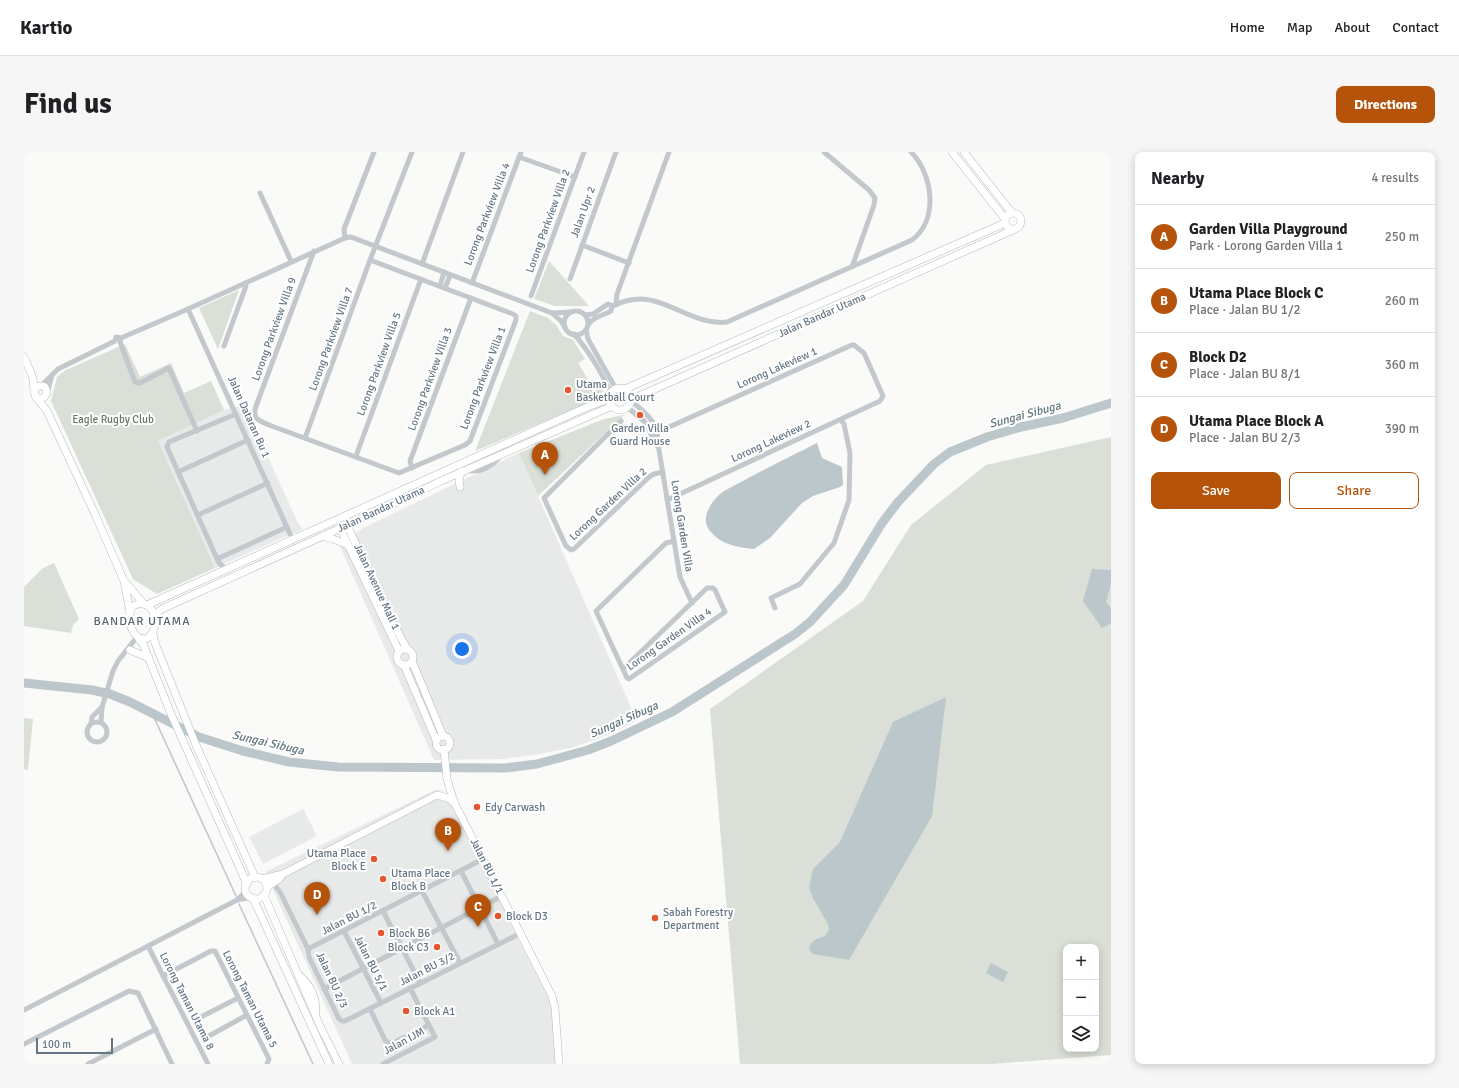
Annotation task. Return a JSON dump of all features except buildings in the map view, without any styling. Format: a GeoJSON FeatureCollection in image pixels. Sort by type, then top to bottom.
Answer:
{"type":"FeatureCollection","features":[{"type":"Feature","properties":{"kind":"street"},"geometry":{"type":"LineString","coordinates":[[345,238],[344,229],[374,152]]}},
{"type":"Feature","properties":{"kind":"street","name":"Lorong Parkview Villa 7"},"geometry":{"type":"LineString","coordinates":[[305,438],[375,246],[412,152]]}},
{"type":"Feature","properties":{"kind":"street"},"geometry":{"type":"LineString","coordinates":[[422,264],[463,152]]}},
{"type":"Feature","properties":{"kind":"street","name":"Lorong Parkview Villa 2"},"geometry":{"type":"LineString","coordinates":[[531,296],[584,152]]}},
{"type":"Feature","properties":{"kind":"street","name":"Jalan Upr 2"},"geometry":{"type":"LineString","coordinates":[[570,279],[616,152]]}},
{"type":"Feature","properties":{"kind":"street"},"geometry":{"type":"LineString","coordinates":[[614,306],[617,294],[669,152]]}},
{"type":"Feature","properties":{"kind":"street"},"geometry":{"type":"LineString","coordinates":[[824,152],[869,190],[875,198],[874,205],[852,267]]}},
{"type":"Feature","properties":{"kind":"street"},"geometry":{"type":"LineString","coordinates":[[574,334],[581,334],[593,318],[598,314],[600,308],[608,304],[614,306],[625,301],[642,299],[663,304],[706,320],[724,322],[912,240],[919,234],[926,223],[929,205],[929,187],[921,165],[911,152]]}},
{"type":"Feature","properties":{"kind":"street"},"geometry":{"type":"LineString","coordinates":[[952,152],[1005,221],[1008,229],[1013,230],[1020,226],[1022,221],[1017,214],[1012,213],[964,152]]}},
{"type":"Feature","properties":{"kind":"street"},"geometry":{"type":"LineString","coordinates":[[520,154],[574,177]]}},
{"type":"Feature","properties":{"kind":"street","name":"Lorong Parkview Villa 4"},"geometry":{"type":"LineString","coordinates":[[472,283],[520,154]]}},
{"type":"Feature","properties":{"kind":"street"},"geometry":{"type":"LineString","coordinates":[[260,193],[291,261]]}},
{"type":"Feature","properties":{"kind":"street"},"geometry":{"type":"LineString","coordinates":[[1005,221],[1008,215],[1012,213]]}},
{"type":"Feature","properties":{"kind":"street","name":"Jalan Bandar Utama"},"geometry":{"type":"LineString","coordinates":[[146,605],[313,530],[342,524],[365,517],[464,470],[502,454],[625,389],[1005,221]]}},
{"type":"Feature","properties":{"kind":"street","name":"Jalan Bandar Utama"},"geometry":{"type":"LineString","coordinates":[[612,397],[617,409],[1013,230]]}},
{"type":"Feature","properties":{"kind":"street"},"geometry":{"type":"LineString","coordinates":[[35,394],[37,387],[41,386],[58,369],[291,261],[345,238],[351,237],[552,313],[562,321],[568,330],[583,344],[607,385],[612,397]]}},
{"type":"Feature","properties":{"kind":"street"},"geometry":{"type":"LineString","coordinates":[[582,245],[629,263]]}},
{"type":"Feature","properties":{"kind":"street","name":"Lorong Parkview Villa 9"},"geometry":{"type":"LineString","coordinates":[[254,415],[254,411],[314,251]]}},
{"type":"Feature","properties":{"kind":"street","name":"Lorong Parkview Villa 1"},"geometry":{"type":"LineString","coordinates":[[254,415],[257,419],[264,423],[356,456],[395,472],[402,472],[412,468],[470,441],[516,320],[516,316],[370,260]]}},
{"type":"Feature","properties":{"kind":"street"},"geometry":{"type":"LineString","coordinates":[[440,286],[444,272]]}},
{"type":"Feature","properties":{"kind":"street"},"geometry":{"type":"LineString","coordinates":[[445,288],[450,275]]}},
{"type":"Feature","properties":{"kind":"street","name":"Lorong Parkview Villa 5"},"geometry":{"type":"LineString","coordinates":[[356,456],[421,279]]}},
{"type":"Feature","properties":{"kind":"street"},"geometry":{"type":"LineString","coordinates":[[224,346],[246,286],[245,283]]}},
{"type":"Feature","properties":{"kind":"street","name":"Lorong Parkview Villa 3"},"geometry":{"type":"LineString","coordinates":[[412,468],[410,460],[471,298]]}},
{"type":"Feature","properties":{"kind":"street","name":"Jalan Dataran Bu 1"},"geometry":{"type":"LineString","coordinates":[[188,309],[290,534]]}},
{"type":"Feature","properties":{"kind":"street"},"geometry":{"type":"LineString","coordinates":[[552,313],[578,311],[585,315],[588,320],[588,339],[612,397]]}},
{"type":"Feature","properties":{"kind":"street"},"geometry":{"type":"LineString","coordinates":[[566,327],[566,317],[571,312]]}},
{"type":"Feature","properties":{"kind":"street"},"geometry":{"type":"LineString","coordinates":[[585,315],[598,314]]}},
{"type":"Feature","properties":{"kind":"street"},"geometry":{"type":"LineString","coordinates":[[118,340],[135,382],[140,383],[169,368],[197,431]]}},
{"type":"Feature","properties":{"kind":"street","name":"Lorong Lakeview 1"},"geometry":{"type":"LineString","coordinates":[[651,435],[852,345],[864,353],[883,396],[882,400]]}},
{"type":"Feature","properties":{"kind":"street"},"geometry":{"type":"LineString","coordinates":[[24,357],[32,378],[35,394],[47,412],[95,514],[124,581],[131,626],[149,658],[171,714],[186,745],[246,887],[329,1064]]}},
{"type":"Feature","properties":{"kind":"street"},"geometry":{"type":"LineString","coordinates":[[47,412],[45,403],[54,372]]}},
{"type":"Feature","properties":{"kind":"street"},"geometry":{"type":"LineString","coordinates":[[32,378],[41,386],[45,387],[47,394]]}},
{"type":"Feature","properties":{"kind":"street"},"geometry":{"type":"LineString","coordinates":[[625,389],[629,394],[628,404]]}},
{"type":"Feature","properties":{"kind":"street"},"geometry":{"type":"LineString","coordinates":[[35,394],[42,399],[47,394]]}},
{"type":"Feature","properties":{"kind":"street"},"geometry":{"type":"LineString","coordinates":[[342,524],[367,506],[438,473],[612,397]]}},
{"type":"Feature","properties":{"kind":"street","name":"Lorong Lakeview 2"},"geometry":{"type":"LineString","coordinates":[[667,500],[842,420],[882,400]]}},
{"type":"Feature","properties":{"kind":"street","name":"Lorong Garden Villa"},"geometry":{"type":"LineString","coordinates":[[628,404],[650,416],[658,432],[659,450],[680,577],[692,603]]}},
{"type":"Feature","properties":{"kind":"street","name":"Lorong Garden Villa"},"geometry":{"type":"LineString","coordinates":[[628,404],[645,422],[659,450]]}},
{"type":"Feature","properties":{"kind":"street"},"geometry":{"type":"LineString","coordinates":[[227,568],[220,564],[217,558],[167,446],[168,444],[236,414]]}},
{"type":"Feature","properties":{"kind":"street"},"geometry":{"type":"LineString","coordinates":[[775,608],[771,598],[800,584],[834,543],[849,500],[850,453],[842,420]]}},
{"type":"Feature","properties":{"kind":"street","name":"Lorong Garden Villa 2"},"geometry":{"type":"LineString","coordinates":[[621,421],[544,498],[566,546],[571,550],[574,549],[649,477],[663,472]]}},
{"type":"Feature","properties":{"kind":"street"},"geometry":{"type":"LineString","coordinates":[[178,472],[248,440]]}},
{"type":"Feature","properties":{"kind":"street"},"geometry":{"type":"LineString","coordinates":[[460,487],[459,479],[464,470]]}},
{"type":"Feature","properties":{"kind":"street"},"geometry":{"type":"LineString","coordinates":[[438,473],[450,477]]}},
{"type":"Feature","properties":{"kind":"street"},"geometry":{"type":"LineString","coordinates":[[198,515],[268,483]]}},
{"type":"Feature","properties":{"kind":"street"},"geometry":{"type":"LineString","coordinates":[[354,538],[357,524],[365,517]]}},
{"type":"Feature","properties":{"kind":"street","name":"Jalan Bandar Utama"},"geometry":{"type":"LineString","coordinates":[[155,619],[164,608],[322,536],[342,524]]}},
{"type":"Feature","properties":{"kind":"street","name":"Jalan Avenue Mall 1"},"geometry":{"type":"LineString","coordinates":[[342,524],[354,538],[387,612],[407,649]]}},
{"type":"Feature","properties":{"kind":"street","name":"Jalan Avenue Mall 1"},"geometry":{"type":"LineString","coordinates":[[342,524],[348,545],[399,651]]}},
{"type":"Feature","properties":{"kind":"street"},"geometry":{"type":"LineString","coordinates":[[217,558],[287,527]]}},
{"type":"Feature","properties":{"kind":"street"},"geometry":{"type":"LineString","coordinates":[[286,542],[290,534],[299,536]]}},
{"type":"Feature","properties":{"kind":"street"},"geometry":{"type":"LineString","coordinates":[[322,536],[348,545]]}},
{"type":"Feature","properties":{"kind":"street"},"geometry":{"type":"LineString","coordinates":[[623,669],[596,611],[666,543],[674,541]]}},
{"type":"Feature","properties":{"kind":"street"},"geometry":{"type":"LineString","coordinates":[[124,581],[152,610],[155,619],[153,634],[155,643],[196,745],[259,878],[270,885]]}},
{"type":"Feature","properties":{"kind":"street","name":"Lorong Garden Villa 4"},"geometry":{"type":"LineString","coordinates":[[707,588],[713,588],[715,590],[725,612],[629,679],[627,678],[623,669],[707,588]]}},
{"type":"Feature","properties":{"kind":"street"},"geometry":{"type":"LineString","coordinates":[[130,612],[134,606],[146,605]]}},
{"type":"Feature","properties":{"kind":"street"},"geometry":{"type":"LineString","coordinates":[[138,638],[146,639],[153,634]]}},
{"type":"Feature","properties":{"kind":"street"},"geometry":{"type":"LineString","coordinates":[[115,667],[138,638]]}},
{"type":"Feature","properties":{"kind":"street"},"geometry":{"type":"LineString","coordinates":[[101,722],[108,685],[115,667],[118,661],[138,638]]}},
{"type":"Feature","properties":{"kind":"street"},"geometry":{"type":"LineString","coordinates":[[403,649],[407,649],[413,654],[412,661],[440,738],[404,665],[397,661],[396,656],[399,651],[403,649]]}},
{"type":"Feature","properties":{"kind":"street"},"geometry":{"type":"LineString","coordinates":[[130,650],[149,658]]}},
{"type":"Feature","properties":{"kind":"street"},"geometry":{"type":"LineString","coordinates":[[404,665],[412,661]]}},
{"type":"Feature","properties":{"kind":"street"},"geometry":{"type":"LineString","coordinates":[[91,723],[101,722],[106,727],[107,734],[104,740],[98,743],[91,741],[87,736],[87,729],[91,723],[92,717],[103,705]]}},
{"type":"Feature","properties":{"kind":"street"},"geometry":{"type":"LineString","coordinates":[[440,738],[447,738],[449,743],[444,749]]}},
{"type":"Feature","properties":{"kind":"street"},"geometry":{"type":"LineString","coordinates":[[440,738],[436,744],[438,748],[444,749]]}},
{"type":"Feature","properties":{"kind":"street"},"geometry":{"type":"LineString","coordinates":[[444,749],[448,782],[454,802]]}},
{"type":"Feature","properties":{"kind":"street"},"geometry":{"type":"LineString","coordinates":[[237,900],[250,879],[283,874],[439,796],[448,782]]}},
{"type":"Feature","properties":{"kind":"street"},"geometry":{"type":"LineString","coordinates":[[439,796],[454,802]]}},
{"type":"Feature","properties":{"kind":"street","name":"Jalan BU 1/1"},"geometry":{"type":"LineString","coordinates":[[454,802],[553,999],[559,1064]]}},
{"type":"Feature","properties":{"kind":"street","name":"Jalan BU 1/2"},"geometry":{"type":"LineString","coordinates":[[308,950],[483,859]]}},
{"type":"Feature","properties":{"kind":"street"},"geometry":{"type":"LineString","coordinates":[[461,871],[498,944]]}},
{"type":"Feature","properties":{"kind":"street"},"geometry":{"type":"LineString","coordinates":[[24,1010],[237,900],[259,898],[264,895],[270,885],[283,874]]}},
{"type":"Feature","properties":{"kind":"street","name":"Jalan BU 2/3"},"geometry":{"type":"LineString","coordinates":[[270,885],[280,892],[308,950],[308,957],[340,1020],[342,1021]]}},
{"type":"Feature","properties":{"kind":"street"},"geometry":{"type":"LineString","coordinates":[[422,891],[460,963]]}},
{"type":"Feature","properties":{"kind":"street"},"geometry":{"type":"LineString","coordinates":[[264,895],[316,1017],[338,1061],[343,1064]]}},
{"type":"Feature","properties":{"kind":"street"},"geometry":{"type":"LineString","coordinates":[[324,988],[502,896]]}},
{"type":"Feature","properties":{"kind":"street"},"geometry":{"type":"LineString","coordinates":[[383,911],[420,984]]}},
{"type":"Feature","properties":{"kind":"street","name":"Jalan BU 5/1"},"geometry":{"type":"LineString","coordinates":[[344,931],[381,1003]]}},
{"type":"Feature","properties":{"kind":"street","name":"Jalan BU 3/2"},"geometry":{"type":"LineString","coordinates":[[342,1021],[370,1009],[521,933]]}},
{"type":"Feature","properties":{"kind":"street","name":"Lorong Taman Utama 8"},"geometry":{"type":"LineString","coordinates":[[148,946],[208,1064]]}},
{"type":"Feature","properties":{"kind":"street","name":"Lorong Taman Utama 5"},"geometry":{"type":"LineString","coordinates":[[163,976],[213,950],[215,951],[269,1059],[267,1064]]}},
{"type":"Feature","properties":{"kind":"street"},"geometry":{"type":"LineString","coordinates":[[370,1009],[385,1040],[389,1043],[393,1043],[429,1025],[410,988]]}},
{"type":"Feature","properties":{"kind":"street"},"geometry":{"type":"LineString","coordinates":[[24,1044],[129,991],[138,993],[172,1064]]}},
{"type":"Feature","properties":{"kind":"street"},"geometry":{"type":"LineString","coordinates":[[197,1019],[238,998]]}},
{"type":"Feature","properties":{"kind":"street"},"geometry":{"type":"LineString","coordinates":[[207,1037],[247,1015]]}},
{"type":"Feature","properties":{"kind":"street","name":"Jalan IJM"},"geometry":{"type":"LineString","coordinates":[[383,1064],[435,1037],[429,1025]]}},
{"type":"Feature","properties":{"kind":"street"},"geometry":{"type":"LineString","coordinates":[[88,1064],[156,1029]]}},
{"type":"Feature","properties":{"kind":"street"},"geometry":{"type":"LineString","coordinates":[[320,1044],[320,1051],[325,1064]]}},
{"type":"Feature","properties":{"kind":"shaded area"},"geometry":{"type":"Polygon","coordinates":[[[244,405],[298,523],[303,529],[215,568],[158,441],[224,410],[244,405]]]}},
{"type":"Feature","properties":{"kind":"shaded area"},"geometry":{"type":"Polygon","coordinates":[[[817,443],[822,458],[842,467],[843,485],[813,496],[802,503],[770,538],[754,549],[742,548],[724,542],[710,531],[707,526],[706,516],[710,506],[720,494],[817,443]]]}},
{"type":"Feature","properties":{"kind":"shaded area"},"geometry":{"type":"Polygon","coordinates":[[[519,453],[637,721],[603,737],[570,748],[534,755],[503,759],[434,760],[339,544],[363,528],[519,453]]]}},
{"type":"Feature","properties":{"kind":"shaded area"},"geometry":{"type":"Polygon","coordinates":[[[1092,569],[1111,570],[1111,583],[1106,602],[1111,609],[1111,623],[1102,628],[1083,601],[1092,569]]]}},
{"type":"Feature","properties":{"kind":"shaded area"},"geometry":{"type":"Polygon","coordinates":[[[946,697],[932,816],[849,960],[813,954],[809,949],[811,944],[817,939],[825,936],[829,930],[828,924],[809,888],[813,869],[840,842],[893,722],[946,697]]]}},
{"type":"Feature","properties":{"kind":"shaded area"},"geometry":{"type":"Polygon","coordinates":[[[437,789],[454,797],[517,937],[548,997],[554,1015],[558,1064],[352,1064],[265,872],[437,789]]]}},
{"type":"Feature","properties":{"kind":"shaded area"},"geometry":{"type":"Polygon","coordinates":[[[303,809],[317,836],[263,864],[249,837],[303,809]]]}},
{"type":"Feature","properties":{"kind":"shaded area"},"geometry":{"type":"Polygon","coordinates":[[[991,963],[1008,972],[1003,982],[986,973],[991,963]]]}},
{"type":"Feature","properties":{"kind":"green space"},"geometry":{"type":"Polygon","coordinates":[[[549,261],[589,306],[555,306],[534,299],[549,261]]]}},
{"type":"Feature","properties":{"kind":"green space"},"geometry":{"type":"Polygon","coordinates":[[[239,290],[218,349],[199,308],[239,290]]]}},
{"type":"Feature","properties":{"kind":"green space"},"geometry":{"type":"Polygon","coordinates":[[[530,311],[548,318],[556,325],[563,336],[573,340],[585,359],[578,363],[592,386],[599,382],[603,390],[601,394],[593,401],[475,451],[530,311]]]}},
{"type":"Feature","properties":{"kind":"green space","name":"Eagle Rugby Club"},"geometry":{"type":"Polygon","coordinates":[[[125,344],[140,377],[171,363],[184,393],[211,381],[224,410],[158,441],[215,568],[157,594],[133,579],[51,401],[57,377],[66,370],[125,344]]]}},
{"type":"Feature","properties":{"kind":"green space"},"geometry":{"type":"Polygon","coordinates":[[[624,415],[538,496],[519,453],[604,419],[624,415]]]}},
{"type":"Feature","properties":{"kind":"green space"},"geometry":{"type":"Polygon","coordinates":[[[1111,437],[1111,1055],[992,1064],[740,1064],[710,709],[863,601],[911,525],[986,465],[1111,437]]]}},
{"type":"Feature","properties":{"kind":"green space"},"geometry":{"type":"Polygon","coordinates":[[[54,563],[79,619],[73,625],[71,633],[24,626],[24,587],[43,568],[54,563]]]}},
{"type":"Feature","properties":{"kind":"green space"},"geometry":{"type":"Polygon","coordinates":[[[24,718],[33,719],[28,770],[24,769],[24,718]]]}},
{"type":"Feature","properties":{"kind":"waterway","name":"Sungai Sibuga"},"geometry":{"type":"LineString","coordinates":[[24,683],[92,690],[110,694],[130,702],[199,737],[243,751],[289,762],[338,767],[505,768],[537,764],[588,750],[611,741],[672,712],[795,634],[810,622],[844,585],[882,523],[898,502],[934,464],[950,452],[987,437],[1021,427],[1063,418],[1111,403]]}},
{"type":"Feature","properties":{"kind":"waterway"},"geometry":{"type":"LineString","coordinates":[[152,713],[236,896]]}},
{"type":"Feature","properties":{"kind":"waterway"},"geometry":{"type":"LineString","coordinates":[[239,904],[313,1064]]}},
{"type":"Feature","properties":{"kind":"place","name":"Utama Basketball Court"},"geometry":{"type":"Point","coordinates":[568,390]}},
{"type":"Feature","properties":{"kind":"place","name":"Garden Villa Guard House"},"geometry":{"type":"Point","coordinates":[640,415]}},
{"type":"Feature","properties":{"kind":"place","name":"Garden Villa Playground"},"geometry":{"type":"Point","coordinates":[545,475]}},
{"type":"Feature","properties":{"kind":"place","name":"Edy Carwash"},"geometry":{"type":"Point","coordinates":[477,807]}},
{"type":"Feature","properties":{"kind":"place","name":"Utama Place Block C"},"geometry":{"type":"Point","coordinates":[448,851]}},
{"type":"Feature","properties":{"kind":"place","name":"Utama Place Block E"},"geometry":{"type":"Point","coordinates":[374,859]}},
{"type":"Feature","properties":{"kind":"place","name":"Utama Place Block B"},"geometry":{"type":"Point","coordinates":[383,879]}},
{"type":"Feature","properties":{"kind":"place","name":"Utama Place Block A"},"geometry":{"type":"Point","coordinates":[317,915]}},
{"type":"Feature","properties":{"kind":"place","name":"Block D3"},"geometry":{"type":"Point","coordinates":[498,916]}},
{"type":"Feature","properties":{"kind":"place","name":"Sabah Forestry Department"},"geometry":{"type":"Point","coordinates":[655,918]}},
{"type":"Feature","properties":{"kind":"place","name":"Block D2"},"geometry":{"type":"Point","coordinates":[478,927]}},
{"type":"Feature","properties":{"kind":"place","name":"Block B6"},"geometry":{"type":"Point","coordinates":[381,933]}},
{"type":"Feature","properties":{"kind":"place","name":"Block C3"},"geometry":{"type":"Point","coordinates":[437,947]}},
{"type":"Feature","properties":{"kind":"place","name":"Block A1"},"geometry":{"type":"Point","coordinates":[406,1011]}},
{"type":"Feature","properties":{"kind":"district","name":"BANDAR UTAMA"},"geometry":{"type":"Point","coordinates":[142,621]}}]}
